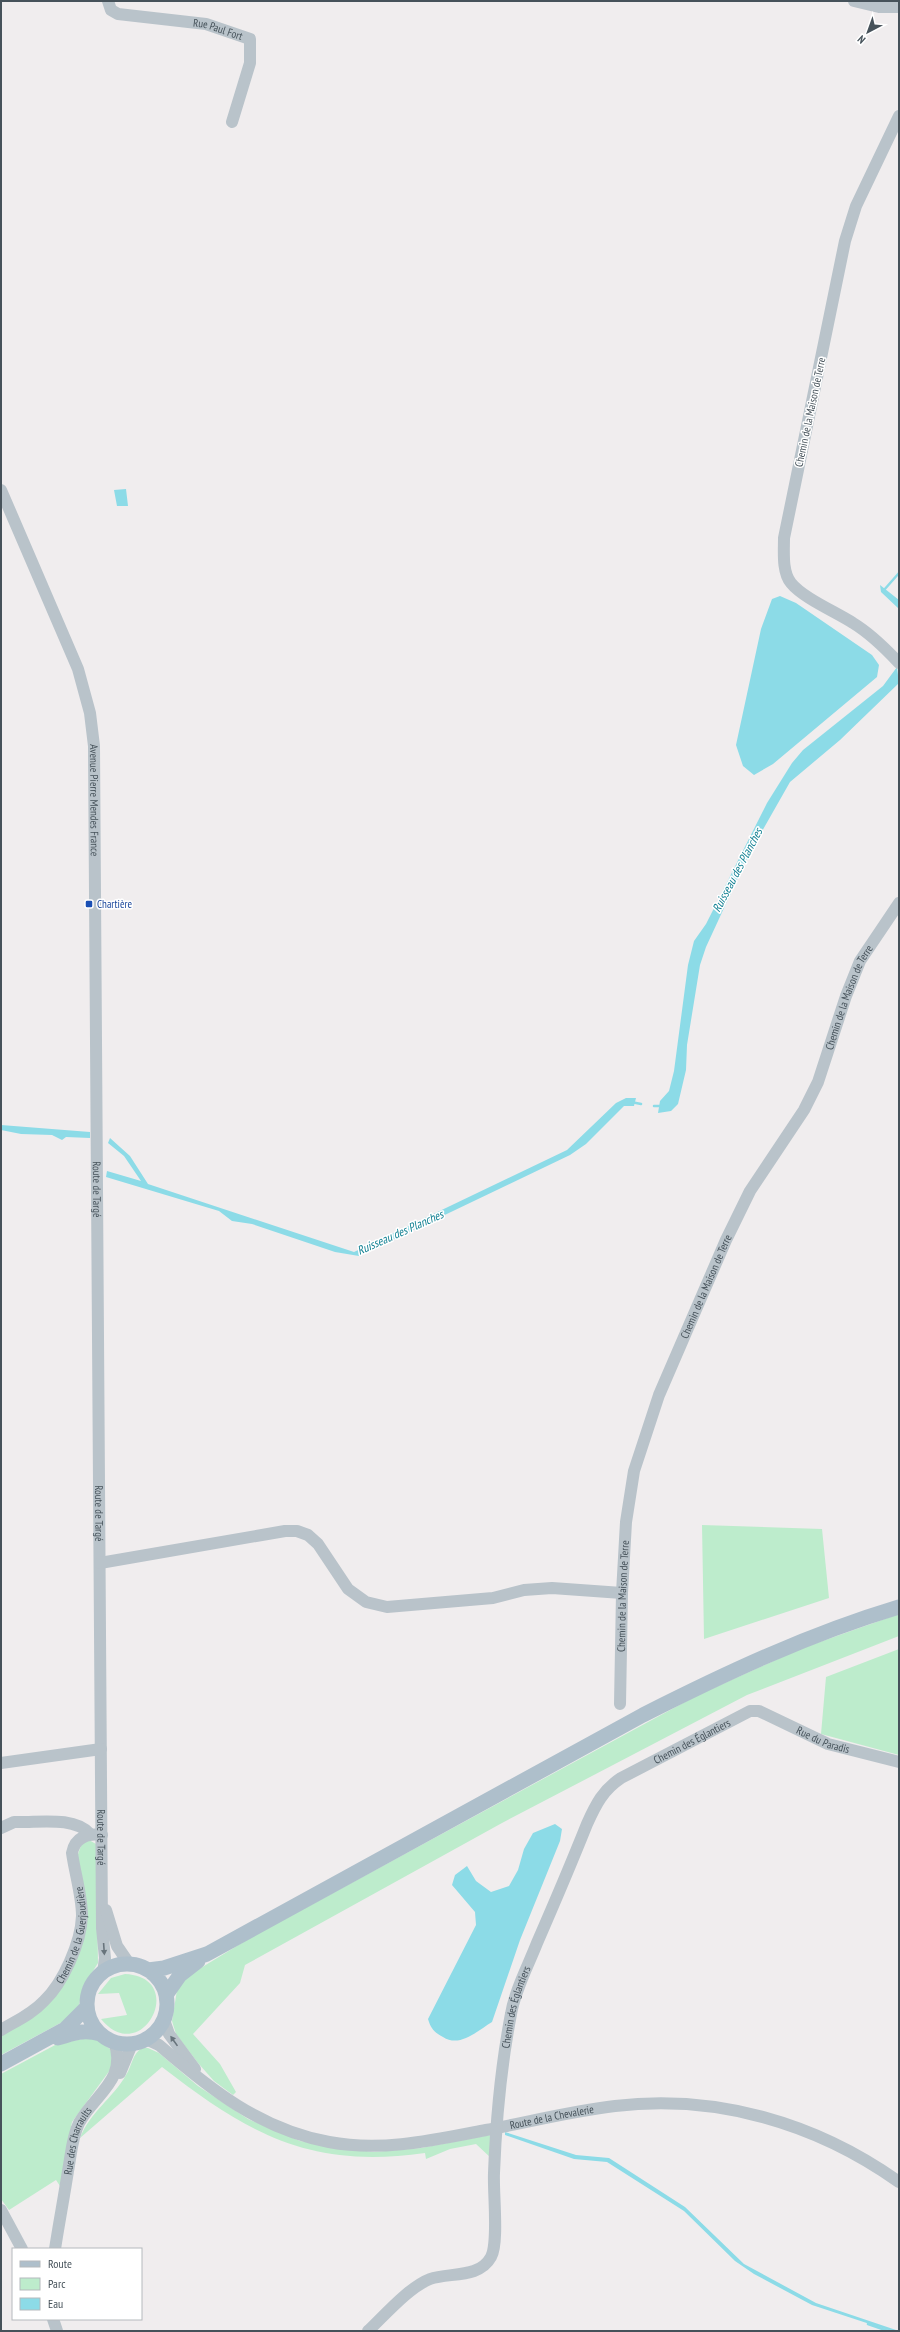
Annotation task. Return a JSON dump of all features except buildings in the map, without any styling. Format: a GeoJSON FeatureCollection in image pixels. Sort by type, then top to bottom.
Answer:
{"type":"FeatureCollection","features":[{"type":"Feature","properties":{"kind":"main road"},"geometry":{"type":"LineString","coordinates":[[166,1995],[180,1975],[207,1954],[636,1719],[775,1651],[899,1607]]}},
{"type":"Feature","properties":{"kind":"main road"},"geometry":{"type":"LineString","coordinates":[[100,2034],[89,2017],[87,2007],[89,1994],[94,1982],[103,1973],[111,1968],[130,1965],[148,1970],[164,1968],[207,1954]]}},
{"type":"Feature","properties":{"kind":"main road"},"geometry":{"type":"LineString","coordinates":[[29,2049],[82,2031],[90,2030],[114,2042],[139,2042],[157,2031],[164,2020],[167,2008],[166,1995],[162,1985],[148,1970]]}},
{"type":"Feature","properties":{"kind":"main road"},"geometry":{"type":"LineString","coordinates":[[1,2064],[64,2028],[87,2007]]}},
{"type":"Feature","properties":{"kind":"street","name":"Rue Paul Fort"},"geometry":{"type":"LineString","coordinates":[[108,1],[111,10],[118,14],[206,24],[250,39],[250,63],[232,122]]}},
{"type":"Feature","properties":{"kind":"street"},"geometry":{"type":"LineString","coordinates":[[854,1],[879,7],[899,7]]}},
{"type":"Feature","properties":{"kind":"street","name":"Chemin de la Maison de Terre"},"geometry":{"type":"LineString","coordinates":[[899,116],[856,206],[845,241],[784,538],[783,561],[790,583],[813,599],[854,623],[880,643],[899,663]]}},
{"type":"Feature","properties":{"kind":"street","name":"Avenue Pierre Mendes France"},"geometry":{"type":"LineString","coordinates":[[1,490],[73,655],[83,683],[90,713],[94,765],[98,1129]]}},
{"type":"Feature","properties":{"kind":"street","name":"Chemin de la Maison de Terre"},"geometry":{"type":"LineString","coordinates":[[620,1704],[622,1593],[626,1522],[634,1470],[659,1395],[726,1240],[747,1198],[804,1110],[818,1082],[860,961],[899,903]]}},
{"type":"Feature","properties":{"kind":"street","name":"Route de Targé"},"geometry":{"type":"LineString","coordinates":[[98,1129],[96,1291],[102,1835],[105,1958],[103,1973]]}},
{"type":"Feature","properties":{"kind":"street"},"geometry":{"type":"LineString","coordinates":[[100,1563],[285,1531],[297,1531],[308,1535],[318,1544],[348,1588],[366,1602],[387,1607],[493,1598],[524,1590],[552,1588],[622,1593]]}},
{"type":"Feature","properties":{"kind":"street","name":"Rue du Paradis"},"geometry":{"type":"LineString","coordinates":[[750,1711],[759,1711],[828,1744],[899,1762]]}},
{"type":"Feature","properties":{"kind":"street","name":"Chemin des Églantiers"},"geometry":{"type":"LineString","coordinates":[[368,2331],[417,2286],[429,2279],[473,2272],[482,2267],[490,2258],[495,2245],[494,2172],[504,2054],[511,2012],[522,1980],[597,1802],[607,1788],[621,1778],[750,1711]]}},
{"type":"Feature","properties":{"kind":"street"},"geometry":{"type":"LineString","coordinates":[[1,1763],[101,1749]]}},
{"type":"Feature","properties":{"kind":"street"},"geometry":{"type":"LineString","coordinates":[[1,1828],[14,1822],[69,1823],[78,1824],[90,1834],[102,1835]]}},
{"type":"Feature","properties":{"kind":"street","name":"Chemin de la Guerjaudière"},"geometry":{"type":"LineString","coordinates":[[1,2030],[32,2012],[44,2002],[55,1988],[74,1952],[82,1917],[72,1853],[74,1845],[82,1837],[90,1834]]}},
{"type":"Feature","properties":{"kind":"street","name":"Route de Targé"},"geometry":{"type":"LineString","coordinates":[[103,1897],[117,1946],[130,1965]]}},
{"type":"Feature","properties":{"kind":"street","name":"Route de la Chevalerie"},"geometry":{"type":"LineString","coordinates":[[164,2020],[169,2034],[205,2082]]}},
{"type":"Feature","properties":{"kind":"street","name":"Rue des Charraults"},"geometry":{"type":"LineString","coordinates":[[55,2248],[75,2135],[86,2113],[109,2086],[118,2066],[119,2055],[114,2042]]}},
{"type":"Feature","properties":{"kind":"street"},"geometry":{"type":"LineString","coordinates":[[109,2086],[139,2042]]}},
{"type":"Feature","properties":{"kind":"street","name":"Route de la Chevalerie"},"geometry":{"type":"LineString","coordinates":[[139,2042],[159,2045],[238,2108],[255,2117],[290,2132],[328,2142],[363,2146],[402,2145],[614,2106],[656,2103],[702,2104],[746,2111],[809,2131],[850,2150],[899,2182]]}},
{"type":"Feature","properties":{"kind":"street"},"geometry":{"type":"LineString","coordinates":[[1,2210],[21,2248]]}},
{"type":"Feature","properties":{"kind":"street"},"geometry":{"type":"LineString","coordinates":[[53,2320],[57,2331]]}},
{"type":"Feature","properties":{"kind":"green space"},"geometry":{"type":"Polygon","coordinates":[[[702,1525],[822,1529],[829,1598],[704,1639],[702,1525]]]}},
{"type":"Feature","properties":{"kind":"green space"},"geometry":{"type":"Polygon","coordinates":[[[899,1614],[899,1636],[747,1695],[502,1823],[245,1965],[240,1983],[193,2034],[220,2064],[236,2092],[233,2095],[214,2081],[176,2034],[172,2021],[177,1990],[186,1977],[250,1938],[696,1696],[800,1649],[899,1614]]]}},
{"type":"Feature","properties":{"kind":"green space"},"geometry":{"type":"Polygon","coordinates":[[[899,1649],[899,1755],[821,1734],[826,1677],[899,1649]]]}},
{"type":"Feature","properties":{"kind":"green space"},"geometry":{"type":"Polygon","coordinates":[[[89,1840],[96,1844],[98,1963],[83,1987],[79,2005],[66,2020],[1,2055],[1,2035],[36,2015],[80,1949],[78,1854],[82,1843],[89,1840]]]}},
{"type":"Feature","properties":{"kind":"green space"},"geometry":{"type":"Polygon","coordinates":[[[125,1974],[144,1979],[154,1989],[156,2003],[152,2016],[143,2028],[131,2033],[116,2032],[101,2019],[127,2015],[119,1993],[98,1994],[111,1978],[125,1974]]]}},
{"type":"Feature","properties":{"kind":"green space"},"geometry":{"type":"Polygon","coordinates":[[[93,2037],[110,2049],[114,2056],[110,2070],[72,2122],[60,2186],[56,2180],[9,2210],[1,2199],[1,2074],[57,2044],[93,2037]]]}},
{"type":"Feature","properties":{"kind":"green space"},"geometry":{"type":"Polygon","coordinates":[[[142,2048],[148,2048],[159,2053],[198,2086],[248,2119],[300,2141],[373,2152],[421,2148],[490,2135],[492,2140],[491,2158],[476,2144],[450,2149],[426,2159],[425,2153],[384,2157],[348,2156],[314,2151],[283,2142],[254,2128],[224,2111],[162,2067],[80,2138],[90,2120],[121,2083],[128,2072],[136,2053],[142,2048]]]}},
{"type":"Feature","properties":{"kind":"water"},"geometry":{"type":"Polygon","coordinates":[[[126,489],[128,506],[117,506],[114,490],[126,489]]]}},
{"type":"Feature","properties":{"kind":"water"},"geometry":{"type":"Polygon","coordinates":[[[880,585],[899,600],[899,609],[881,592],[880,585]]]}},
{"type":"Feature","properties":{"kind":"water"},"geometry":{"type":"Polygon","coordinates":[[[780,596],[796,603],[872,655],[879,665],[877,677],[773,764],[754,775],[743,766],[736,745],[761,629],[772,599],[780,596]]]}},
{"type":"Feature","properties":{"kind":"water"},"geometry":{"type":"Polygon","coordinates":[[[897,667],[899,683],[840,740],[790,782],[748,856],[706,947],[700,965],[687,1045],[686,1070],[678,1104],[671,1111],[658,1113],[660,1101],[669,1091],[674,1071],[688,965],[694,941],[706,924],[767,803],[792,763],[803,750],[883,686],[897,667]]]}},
{"type":"Feature","properties":{"kind":"water"},"geometry":{"type":"Polygon","coordinates":[[[626,1098],[636,1098],[634,1106],[624,1106],[586,1144],[570,1155],[359,1256],[335,1252],[252,1224],[232,1221],[219,1211],[106,1177],[107,1171],[141,1181],[124,1156],[108,1143],[110,1138],[130,1156],[148,1184],[354,1252],[567,1150],[616,1103],[626,1098]]]}},
{"type":"Feature","properties":{"kind":"water"},"geometry":{"type":"Polygon","coordinates":[[[1,1125],[90,1132],[90,1138],[66,1137],[62,1140],[52,1135],[21,1134],[1,1130],[1,1125]]]}},
{"type":"Feature","properties":{"kind":"water"},"geometry":{"type":"Polygon","coordinates":[[[555,1824],[562,1829],[560,1841],[520,1940],[492,2022],[474,2034],[456,2041],[443,2037],[433,2030],[428,2019],[476,1925],[475,1912],[452,1885],[455,1875],[467,1866],[476,1881],[491,1892],[509,1886],[518,1870],[524,1849],[533,1833],[555,1824]]]}},
{"type":"Feature","properties":{"kind":"water"},"geometry":{"type":"Polygon","coordinates":[[[505,2132],[576,2155],[609,2158],[685,2207],[744,2264],[816,2303],[899,2331],[891,2331],[812,2305],[754,2274],[735,2261],[684,2211],[607,2162],[574,2159],[505,2135],[505,2132]]]}},
{"type":"Feature","properties":{"kind":"waterway","name":"Ruisseau des Planches"},"geometry":{"type":"LineString","coordinates":[[884,590],[899,573]]}},
{"type":"Feature","properties":{"kind":"waterway","name":"Ruisseau des Planches"},"geometry":{"type":"LineString","coordinates":[[631,1102],[641,1104]]}},
{"type":"Feature","properties":{"kind":"waterway","name":"Ruisseau des Planches"},"geometry":{"type":"LineString","coordinates":[[654,1106],[660,1106]]}},
{"type":"Feature","properties":{"kind":"waterway"},"geometry":{"type":"LineString","coordinates":[[868,2324],[888,2331]]}},
{"type":"Feature","properties":{"kind":"place","name":"Chartière"},"geometry":{"type":"Point","coordinates":[89,904]}}]}
